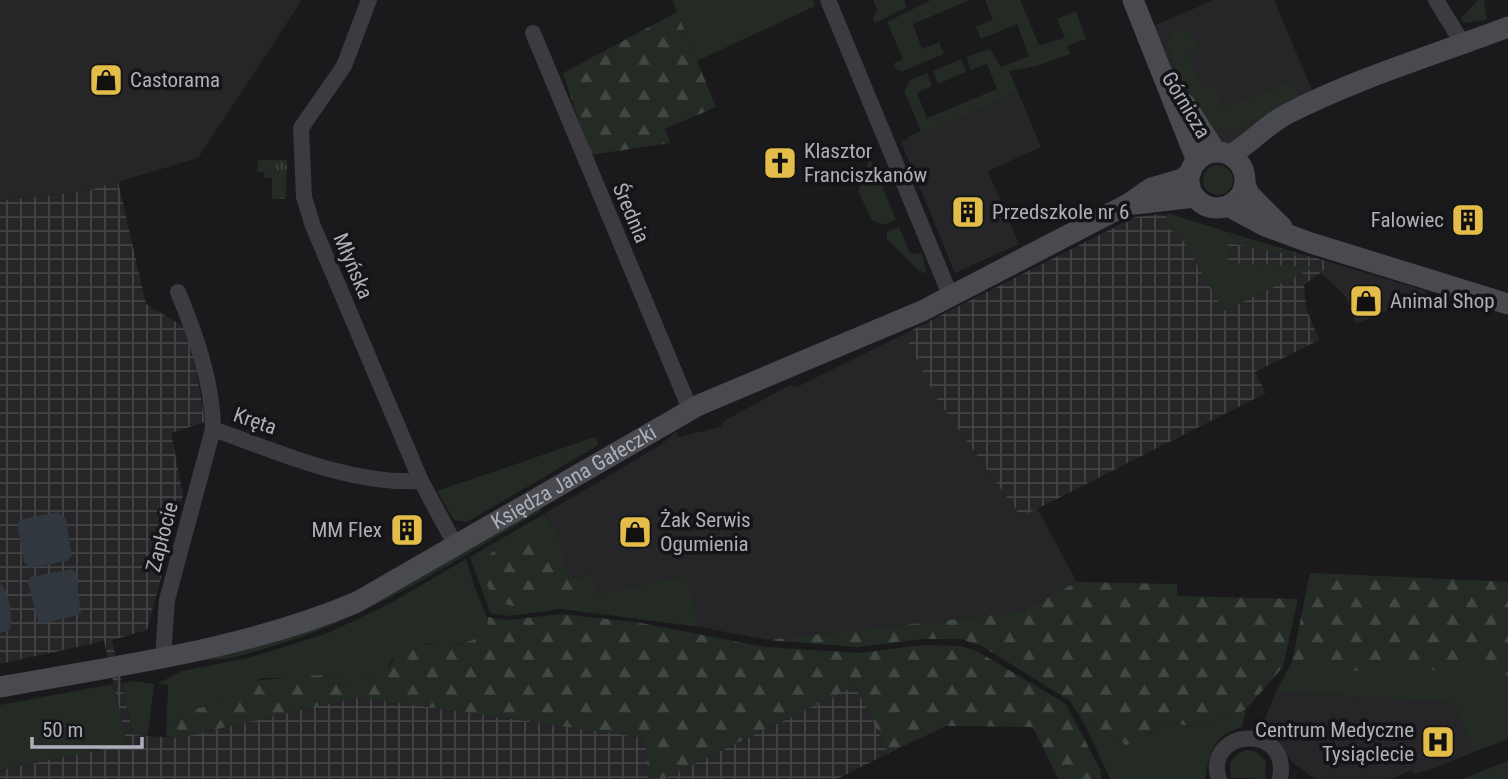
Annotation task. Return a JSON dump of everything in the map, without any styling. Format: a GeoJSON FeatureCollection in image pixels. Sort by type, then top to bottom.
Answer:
{"type":"FeatureCollection","features":[{"type":"Feature","properties":{"kind":"main road","name":"Górnicza"},"geometry":{"type":"LineString","coordinates":[[1133,0],[1157,57],[1220,166],[1288,234]]}},
{"type":"Feature","properties":{"kind":"main road","name":"Księdza Jana Gałeczki"},"geometry":{"type":"LineString","coordinates":[[0,687],[259,637],[315,620],[381,589],[690,410],[951,297],[1128,204],[1151,188],[1220,166],[1284,127],[1363,90],[1384,73],[1508,27]]}},
{"type":"Feature","properties":{"kind":"main road"},"geometry":{"type":"LineString","coordinates":[[1228,206],[1242,193],[1220,166],[1191,190],[1195,197],[1210,207],[1228,206],[1265,226],[1288,234],[1507,301]]}},
{"type":"Feature","properties":{"kind":"main road","name":"Księdza Jana Gałeczki"},"geometry":{"type":"LineString","coordinates":[[1128,204],[1195,197]]}},
{"type":"Feature","properties":{"kind":"street","name":"Młyńska"},"geometry":{"type":"LineString","coordinates":[[369,0],[344,66],[301,128],[303,187],[307,213],[421,481],[456,546]]}},
{"type":"Feature","properties":{"kind":"street"},"geometry":{"type":"LineString","coordinates":[[828,0],[951,297]]}},
{"type":"Feature","properties":{"kind":"street"},"geometry":{"type":"LineString","coordinates":[[1436,0],[1463,44]]}},
{"type":"Feature","properties":{"kind":"street","name":"Średnia"},"geometry":{"type":"LineString","coordinates":[[533,33],[690,410]]}},
{"type":"Feature","properties":{"kind":"street","name":"Kręta"},"geometry":{"type":"LineString","coordinates":[[178,292],[200,357],[213,413],[213,429],[309,462],[362,476],[396,482],[421,481]]}},
{"type":"Feature","properties":{"kind":"street","name":"Zapłocie"},"geometry":{"type":"LineString","coordinates":[[163,657],[167,600],[213,429]]}},
{"type":"Feature","properties":{"kind":"street"},"geometry":{"type":"LineString","coordinates":[[1217,777],[1220,754],[1225,747],[1246,737],[1269,744],[1280,771],[1297,779]]}},
{"type":"Feature","properties":{"kind":"shaded area","name":"Castorama"},"geometry":{"type":"Polygon","coordinates":[[[0,0],[302,0],[198,158],[88,191],[0,201],[0,0]]]}},
{"type":"Feature","properties":{"kind":"shaded area"},"geometry":{"type":"Polygon","coordinates":[[[1214,0],[1274,0],[1315,97],[1224,147],[1213,138],[1179,84],[1153,26],[1214,0]]]}},
{"type":"Feature","properties":{"kind":"shaded area"},"geometry":{"type":"Polygon","coordinates":[[[1018,92],[1041,147],[988,171],[1019,244],[955,273],[901,142],[1018,92]]]}},
{"type":"Feature","properties":{"kind":"shaded area"},"geometry":{"type":"Polygon","coordinates":[[[118,181],[146,304],[186,328],[205,422],[171,433],[183,495],[147,630],[112,640],[133,735],[178,738],[358,697],[646,738],[649,779],[0,779],[0,770],[127,744],[104,641],[0,664],[0,201],[88,191],[118,181]]]}},
{"type":"Feature","properties":{"kind":"shaded area"},"geometry":{"type":"Polygon","coordinates":[[[1161,214],[1333,263],[1304,285],[1306,308],[1319,340],[1255,372],[1266,393],[1021,517],[936,398],[904,334],[1135,217],[1161,214]]]}},
{"type":"Feature","properties":{"kind":"shaded area"},"geometry":{"type":"Polygon","coordinates":[[[1333,263],[1426,291],[1425,295],[1356,324],[1346,297],[1320,272],[1333,263]]]}},
{"type":"Feature","properties":{"kind":"shaded area"},"geometry":{"type":"Polygon","coordinates":[[[904,334],[936,398],[1020,516],[1037,508],[1077,582],[1021,612],[767,640],[700,627],[687,575],[597,594],[592,574],[568,579],[560,538],[544,514],[662,444],[674,433],[677,432],[678,437],[720,427],[724,421],[790,385],[797,387],[904,334]]]}},
{"type":"Feature","properties":{"kind":"shaded area"},"geometry":{"type":"Polygon","coordinates":[[[58,512],[66,519],[72,556],[67,561],[30,568],[24,562],[17,524],[22,519],[58,512]]]}},
{"type":"Feature","properties":{"kind":"shaded area"},"geometry":{"type":"Polygon","coordinates":[[[72,569],[76,573],[81,614],[43,624],[38,622],[28,583],[30,577],[72,569]]]}},
{"type":"Feature","properties":{"kind":"shaded area"},"geometry":{"type":"Polygon","coordinates":[[[0,583],[8,598],[11,619],[10,630],[0,633],[0,583]]]}},
{"type":"Feature","properties":{"kind":"shaded area"},"geometry":{"type":"Polygon","coordinates":[[[855,686],[889,753],[837,779],[663,779],[855,686]]]}},
{"type":"Feature","properties":{"kind":"shaded area"},"geometry":{"type":"Polygon","coordinates":[[[1276,692],[1453,702],[1474,752],[1429,770],[1414,774],[1412,770],[1390,779],[1315,779],[1292,762],[1276,737],[1261,728],[1276,692]]]}},
{"type":"Feature","properties":{"kind":"green space"},"geometry":{"type":"Polygon","coordinates":[[[672,0],[813,0],[815,6],[697,61],[672,0]]]}},
{"type":"Feature","properties":{"kind":"green space"},"geometry":{"type":"Polygon","coordinates":[[[873,0],[904,0],[907,7],[875,23],[873,18],[877,10],[873,0]]]}},
{"type":"Feature","properties":{"kind":"green space"},"geometry":{"type":"Polygon","coordinates":[[[931,0],[970,0],[913,24],[922,49],[939,42],[944,54],[903,71],[897,70],[893,64],[903,59],[887,22],[931,0]]]}},
{"type":"Feature","properties":{"kind":"green space"},"geometry":{"type":"Polygon","coordinates":[[[985,0],[1020,0],[1039,45],[1065,38],[1057,19],[1076,11],[1086,39],[1067,46],[1070,54],[1037,66],[1009,71],[1018,92],[909,140],[908,137],[921,131],[904,91],[910,80],[927,73],[932,86],[917,93],[927,118],[997,89],[987,64],[971,70],[966,57],[990,49],[1001,67],[1029,56],[1017,24],[981,39],[976,27],[993,20],[985,0]]]}},
{"type":"Feature","properties":{"kind":"green space"},"geometry":{"type":"Polygon","coordinates":[[[1478,0],[1484,0],[1487,20],[1464,23],[1461,18],[1478,0]]]}},
{"type":"Feature","properties":{"kind":"green space"},"geometry":{"type":"Polygon","coordinates":[[[677,12],[716,107],[665,129],[670,143],[590,155],[563,73],[677,12]]]}},
{"type":"Feature","properties":{"kind":"green space"},"geometry":{"type":"Polygon","coordinates":[[[1184,29],[1190,32],[1198,48],[1188,54],[1202,86],[1213,84],[1223,108],[1289,83],[1298,89],[1299,99],[1236,131],[1211,126],[1176,70],[1169,47],[1165,47],[1173,33],[1184,29]]]}},
{"type":"Feature","properties":{"kind":"green space"},"geometry":{"type":"Polygon","coordinates":[[[961,59],[966,72],[938,84],[933,71],[961,59]]]}},
{"type":"Feature","properties":{"kind":"green space"},"geometry":{"type":"Polygon","coordinates":[[[870,157],[896,220],[883,225],[872,220],[858,191],[870,157]]]}},
{"type":"Feature","properties":{"kind":"green space"},"geometry":{"type":"Polygon","coordinates":[[[258,160],[287,160],[286,199],[272,199],[272,178],[265,178],[264,172],[257,172],[258,160]]]}},
{"type":"Feature","properties":{"kind":"green space"},"geometry":{"type":"Polygon","coordinates":[[[1218,165],[1229,169],[1233,180],[1229,191],[1218,195],[1207,191],[1203,180],[1207,169],[1218,165]]]}},
{"type":"Feature","properties":{"kind":"green space"},"geometry":{"type":"Polygon","coordinates":[[[1167,213],[1314,259],[1228,243],[1228,263],[1315,267],[1224,311],[1180,236],[1165,227],[1167,213]]]}},
{"type":"Feature","properties":{"kind":"green space"},"geometry":{"type":"Polygon","coordinates":[[[899,227],[910,253],[922,254],[927,274],[918,270],[887,239],[887,232],[899,227]]]}},
{"type":"Feature","properties":{"kind":"green space"},"geometry":{"type":"Polygon","coordinates":[[[595,437],[599,445],[467,522],[454,520],[437,491],[595,437]]]}},
{"type":"Feature","properties":{"kind":"green space"},"geometry":{"type":"Polygon","coordinates":[[[539,509],[542,510],[410,587],[341,621],[247,654],[207,660],[233,652],[539,509]]]}},
{"type":"Feature","properties":{"kind":"green space"},"geometry":{"type":"Polygon","coordinates":[[[544,514],[560,538],[568,579],[593,574],[597,594],[687,575],[700,627],[561,609],[509,616],[490,613],[470,557],[544,514]]]}},
{"type":"Feature","properties":{"kind":"green space"},"geometry":{"type":"Polygon","coordinates":[[[535,526],[543,530],[538,551],[541,557],[564,557],[568,579],[576,577],[572,594],[564,599],[545,598],[521,606],[508,605],[489,590],[484,574],[485,557],[535,526]]]}},
{"type":"Feature","properties":{"kind":"green space"},"geometry":{"type":"Polygon","coordinates":[[[466,559],[489,622],[484,633],[473,640],[449,646],[426,643],[393,660],[382,674],[373,678],[348,681],[321,675],[261,678],[208,708],[182,712],[175,721],[178,738],[166,736],[168,685],[157,684],[182,671],[252,657],[328,633],[389,604],[466,559]]]}},
{"type":"Feature","properties":{"kind":"green space"},"geometry":{"type":"Polygon","coordinates":[[[1310,573],[1508,582],[1508,739],[1474,752],[1453,702],[1276,692],[1292,662],[1310,573]]]}},
{"type":"Feature","properties":{"kind":"green space"},"geometry":{"type":"Polygon","coordinates":[[[1310,573],[1508,582],[1508,676],[1481,667],[1441,671],[1400,664],[1349,672],[1339,669],[1320,656],[1292,662],[1310,573]]]}},
{"type":"Feature","properties":{"kind":"green space"},"geometry":{"type":"Polygon","coordinates":[[[1077,582],[1177,584],[1177,596],[1298,599],[1283,667],[1246,709],[1235,715],[1198,726],[1161,723],[1139,742],[1126,745],[1106,732],[1085,725],[1070,701],[982,646],[961,639],[922,639],[858,647],[767,640],[1021,612],[1077,582]]]}},
{"type":"Feature","properties":{"kind":"green space"},"geometry":{"type":"Polygon","coordinates":[[[561,614],[635,622],[765,647],[859,653],[923,645],[960,646],[977,651],[1066,704],[1101,771],[1101,779],[1058,779],[1033,727],[946,726],[889,753],[855,686],[663,779],[649,779],[645,738],[358,697],[178,738],[175,721],[182,712],[216,704],[250,681],[321,675],[348,681],[373,678],[389,667],[400,653],[416,644],[457,645],[473,640],[487,628],[488,617],[509,620],[561,614]]]}},
{"type":"Feature","properties":{"kind":"green space"},"geometry":{"type":"Polygon","coordinates":[[[133,681],[154,684],[148,735],[133,735],[122,683],[133,681]]]}},
{"type":"Feature","properties":{"kind":"green space"},"geometry":{"type":"Polygon","coordinates":[[[113,684],[127,744],[0,770],[0,705],[113,684]]]}},
{"type":"Feature","properties":{"kind":"green space"},"geometry":{"type":"Polygon","coordinates":[[[1246,709],[1242,727],[1225,735],[1214,746],[1205,779],[1110,779],[1085,725],[1106,732],[1126,745],[1148,735],[1161,723],[1198,726],[1246,709]]]}},
{"type":"Feature","properties":{"kind":"green space"},"geometry":{"type":"Polygon","coordinates":[[[1248,750],[1255,751],[1266,761],[1265,779],[1231,778],[1232,760],[1248,750]]]}},
{"type":"Feature","properties":{"kind":"green space"},"geometry":{"type":"Polygon","coordinates":[[[1508,761],[1508,779],[1462,779],[1508,761]]]}},
{"type":"Feature","properties":{"kind":"place","name":"Castorama"},"geometry":{"type":"Point","coordinates":[106,80]}},
{"type":"Feature","properties":{"kind":"place","name":"Klasztor Franciszkanów"},"geometry":{"type":"Point","coordinates":[780,163]}},
{"type":"Feature","properties":{"kind":"place","name":"Przedszkole nr 6"},"geometry":{"type":"Point","coordinates":[968,212]}},
{"type":"Feature","properties":{"kind":"place","name":"Falowiec"},"geometry":{"type":"Point","coordinates":[1468,220]}},
{"type":"Feature","properties":{"kind":"place","name":"Animal Shop"},"geometry":{"type":"Point","coordinates":[1366,301]}},
{"type":"Feature","properties":{"kind":"place","name":"MM Flex"},"geometry":{"type":"Point","coordinates":[407,530]}},
{"type":"Feature","properties":{"kind":"place","name":"Żak Serwis Ogumienia"},"geometry":{"type":"Point","coordinates":[635,532]}},
{"type":"Feature","properties":{"kind":"place","name":"Centrum Medyczne Tysiąclecie"},"geometry":{"type":"Point","coordinates":[1438,742]}}]}
